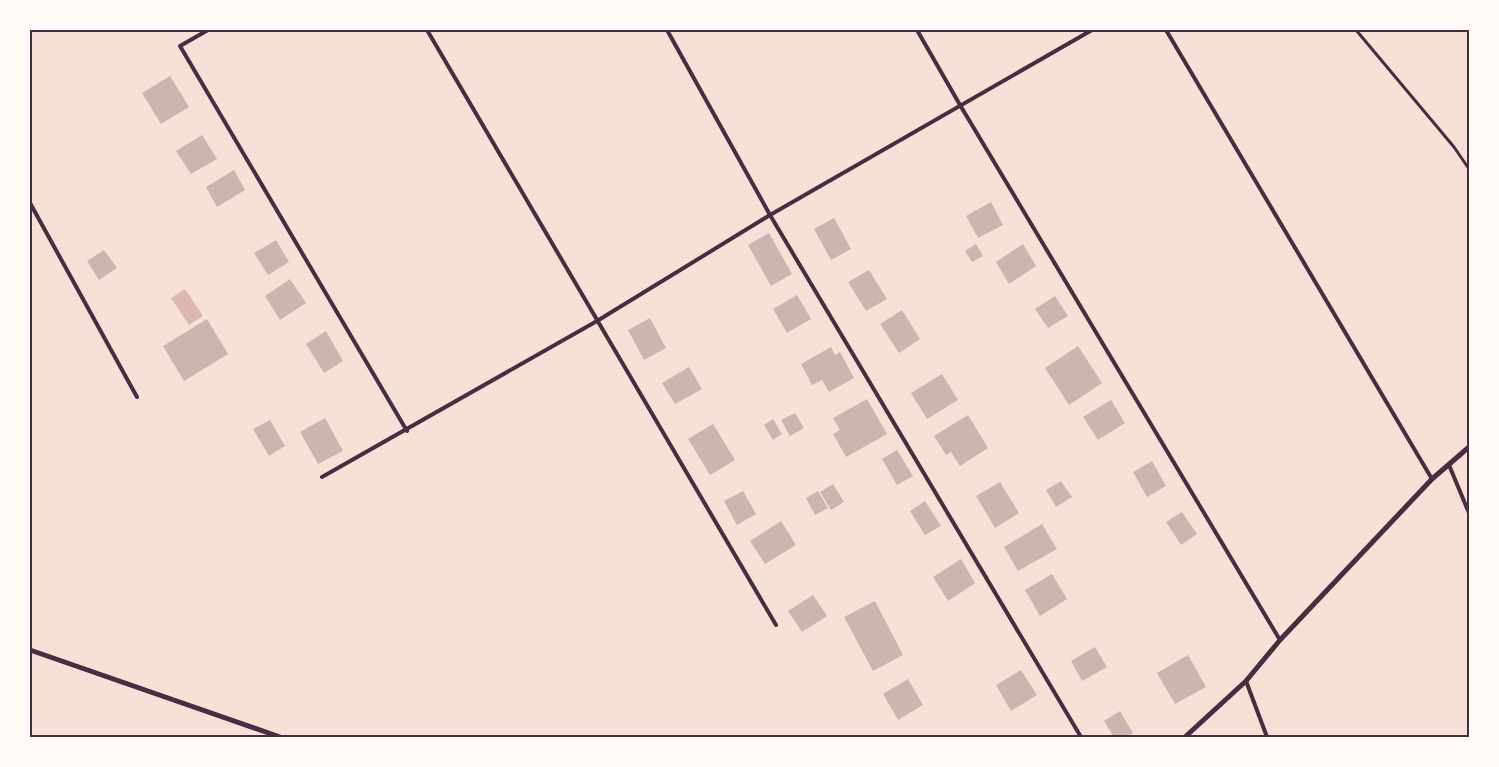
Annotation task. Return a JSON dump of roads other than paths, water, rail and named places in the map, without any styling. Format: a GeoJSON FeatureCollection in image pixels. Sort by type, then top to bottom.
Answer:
{"type":"FeatureCollection","features":[{"type":"Feature","properties":{"kind":"street"},"geometry":{"type":"LineString","coordinates":[[1185,737],[1246,682],[1280,640],[1432,479],[1469,447]]}},
{"type":"Feature","properties":{"kind":"street"},"geometry":{"type":"LineString","coordinates":[[30,650],[280,737]]}},
{"type":"Feature","properties":{"kind":"lane"},"geometry":{"type":"LineString","coordinates":[[208,30],[180,46],[407,431]]}},
{"type":"Feature","properties":{"kind":"lane"},"geometry":{"type":"LineString","coordinates":[[427,30],[776,626]]}},
{"type":"Feature","properties":{"kind":"lane"},"geometry":{"type":"LineString","coordinates":[[667,30],[770,215],[1081,737]]}},
{"type":"Feature","properties":{"kind":"lane"},"geometry":{"type":"LineString","coordinates":[[917,30],[1280,640]]}},
{"type":"Feature","properties":{"kind":"lane"},"geometry":{"type":"LineString","coordinates":[[322,477],[407,431],[597,321],[770,215],[1092,30]]}},
{"type":"Feature","properties":{"kind":"lane"},"geometry":{"type":"LineString","coordinates":[[1166,30],[1432,479]]}},
{"type":"Feature","properties":{"kind":"lane"},"geometry":{"type":"LineString","coordinates":[[30,203],[136,397]]}},
{"type":"Feature","properties":{"kind":"lane"},"geometry":{"type":"LineString","coordinates":[[1450,465],[1469,513]]}},
{"type":"Feature","properties":{"kind":"lane"},"geometry":{"type":"LineString","coordinates":[[1246,682],[1267,737]]}}]}
